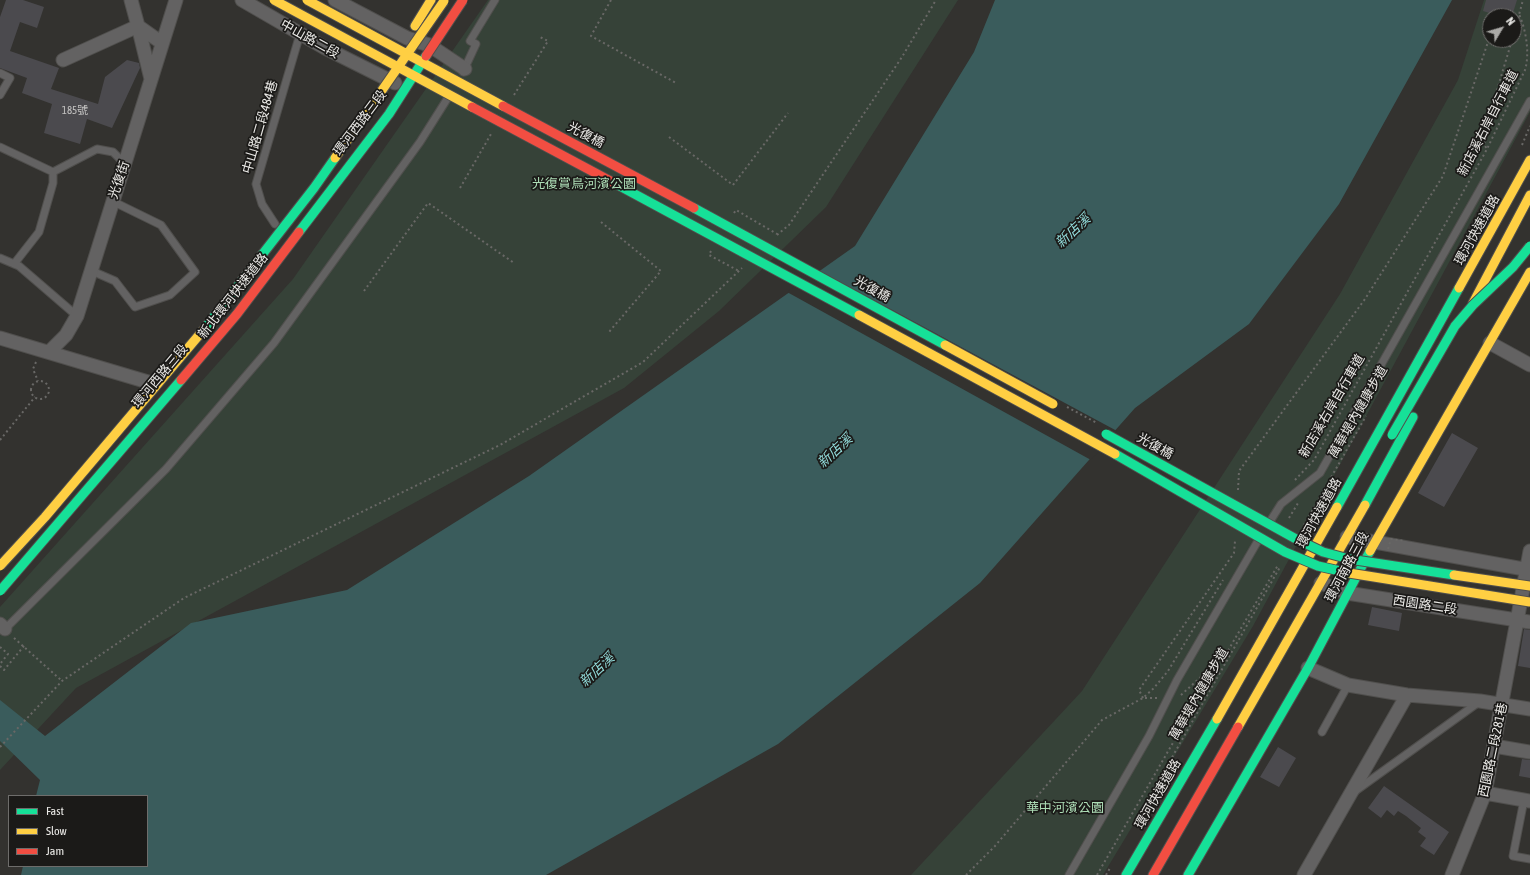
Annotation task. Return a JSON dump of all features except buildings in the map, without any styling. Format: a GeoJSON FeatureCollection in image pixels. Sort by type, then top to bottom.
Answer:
{"type":"FeatureCollection","features":[{"type":"Feature","properties":{"kind":"main road","name":"光復橋"},"geometry":{"type":"LineString","coordinates":[[274,0],[1082,435],[1285,552],[1318,566],[1364,576],[1530,602]]}},
{"type":"Feature","properties":{"kind":"main road","name":"光復橋"},"geometry":{"type":"LineString","coordinates":[[307,0],[833,283],[1063,410]]}},
{"type":"Feature","properties":{"kind":"main road"},"geometry":{"type":"LineString","coordinates":[[378,78],[407,38],[431,0]]}},
{"type":"Feature","properties":{"kind":"main road","name":"新北環河快速道路"},"geometry":{"type":"LineString","coordinates":[[0,566],[50,511],[199,335],[300,206],[445,0]]}},
{"type":"Feature","properties":{"kind":"main road","name":"環河西路三段"},"geometry":{"type":"LineString","coordinates":[[0,578],[189,363],[382,116],[458,0]]}},
{"type":"Feature","properties":{"kind":"main road","name":"新北環河快速道路"},"geometry":{"type":"LineString","coordinates":[[0,591],[237,314],[389,114],[462,0]]}},
{"type":"Feature","properties":{"kind":"main road","name":"環河西路三段"},"geometry":{"type":"LineString","coordinates":[[320,163],[360,106]]}},
{"type":"Feature","properties":{"kind":"main road","name":"環河快速道路"},"geometry":{"type":"LineString","coordinates":[[1126,875],[1259,646],[1530,160]]}},
{"type":"Feature","properties":{"kind":"main road"},"geometry":{"type":"LineString","coordinates":[[218,296],[301,189]]}},
{"type":"Feature","properties":{"kind":"main road"},"geometry":{"type":"LineString","coordinates":[[1153,875],[1384,472],[1530,194]]}},
{"type":"Feature","properties":{"kind":"main road"},"geometry":{"type":"LineString","coordinates":[[1390,439],[1458,322],[1476,301],[1523,256],[1530,246]]}},
{"type":"Feature","properties":{"kind":"main road","name":"環河南路三段"},"geometry":{"type":"LineString","coordinates":[[1188,875],[1308,668],[1374,543],[1530,272]]}},
{"type":"Feature","properties":{"kind":"main road","name":"環河西路三段"},"geometry":{"type":"LineString","coordinates":[[46,500],[178,345]]}},
{"type":"Feature","properties":{"kind":"main road","name":"光復橋"},"geometry":{"type":"LineString","coordinates":[[1098,429],[1296,539],[1324,549],[1374,563],[1530,586]]}},
{"type":"Feature","properties":{"kind":"main road"},"geometry":{"type":"LineString","coordinates":[[0,553],[31,518]]}},
{"type":"Feature","properties":{"kind":"main road"},"geometry":{"type":"LineString","coordinates":[[1259,646],[1324,549]]}},
{"type":"Feature","properties":{"kind":"street"},"geometry":{"type":"LineString","coordinates":[[130,0],[151,80]]}},
{"type":"Feature","properties":{"kind":"street","name":"光復街"},"geometry":{"type":"LineString","coordinates":[[46,351],[66,335],[77,316],[176,0]]}},
{"type":"Feature","properties":{"kind":"street","name":"中山路二段"},"geometry":{"type":"LineString","coordinates":[[242,0],[378,78],[402,87]]}},
{"type":"Feature","properties":{"kind":"street"},"geometry":{"type":"LineString","coordinates":[[336,0],[407,38],[429,45],[465,69]]}},
{"type":"Feature","properties":{"kind":"street"},"geometry":{"type":"LineString","coordinates":[[138,26],[162,44]]}},
{"type":"Feature","properties":{"kind":"street"},"geometry":{"type":"LineString","coordinates":[[63,60],[138,26]]}},
{"type":"Feature","properties":{"kind":"street"},"geometry":{"type":"LineString","coordinates":[[1,340],[46,351],[148,382]]}},
{"type":"Feature","properties":{"kind":"street"},"geometry":{"type":"LineString","coordinates":[[1490,343],[1530,365]]}},
{"type":"Feature","properties":{"kind":"street"},"geometry":{"type":"LineString","coordinates":[[1347,537],[1374,543],[1528,569]]}},
{"type":"Feature","properties":{"kind":"street","name":"西園路二段281巷"},"geometry":{"type":"LineString","coordinates":[[1452,875],[1485,793],[1502,705],[1524,621],[1530,551]]}},
{"type":"Feature","properties":{"kind":"street","name":"西園路二段"},"geometry":{"type":"LineString","coordinates":[[1321,583],[1347,593],[1524,621]]}},
{"type":"Feature","properties":{"kind":"street"},"geometry":{"type":"LineString","coordinates":[[1308,668],[1348,685],[1407,695],[1480,701],[1530,709]]}},
{"type":"Feature","properties":{"kind":"street"},"geometry":{"type":"LineString","coordinates":[[1304,875],[1407,695]]}},
{"type":"Feature","properties":{"kind":"street"},"geometry":{"type":"LineString","coordinates":[[1494,746],[1530,752]]}},
{"type":"Feature","properties":{"kind":"street"},"geometry":{"type":"LineString","coordinates":[[1485,793],[1527,800]]}},
{"type":"Feature","properties":{"kind":"lane"},"geometry":{"type":"LineString","coordinates":[[3,627],[166,469],[274,343],[420,142],[465,69],[476,44],[470,41],[495,0]]}},
{"type":"Feature","properties":{"kind":"lane","name":"中山路二段484巷"},"geometry":{"type":"LineString","coordinates":[[275,224],[262,204],[256,184],[300,34]]}},
{"type":"Feature","properties":{"kind":"lane"},"geometry":{"type":"LineString","coordinates":[[0,73],[10,78],[0,95]]}},
{"type":"Feature","properties":{"kind":"lane"},"geometry":{"type":"LineString","coordinates":[[1069,875],[1149,736],[1176,680],[1280,504],[1320,473],[1530,101]]}},
{"type":"Feature","properties":{"kind":"lane"},"geometry":{"type":"LineString","coordinates":[[0,147],[53,172]]}},
{"type":"Feature","properties":{"kind":"lane"},"geometry":{"type":"LineString","coordinates":[[53,172],[97,149],[113,152],[125,164]]}},
{"type":"Feature","properties":{"kind":"lane"},"geometry":{"type":"LineString","coordinates":[[14,264],[39,232],[53,184],[53,172]]}},
{"type":"Feature","properties":{"kind":"lane"},"geometry":{"type":"LineString","coordinates":[[92,271],[115,281],[135,307],[170,295],[195,272],[161,225],[112,201]]}},
{"type":"Feature","properties":{"kind":"lane"},"geometry":{"type":"LineString","coordinates":[[0,258],[19,266],[77,316]]}},
{"type":"Feature","properties":{"kind":"lane"},"geometry":{"type":"LineString","coordinates":[[1322,732],[1348,685]]}},
{"type":"Feature","properties":{"kind":"lane"},"geometry":{"type":"LineString","coordinates":[[1351,795],[1480,701]]}},
{"type":"Feature","properties":{"kind":"lane"},"geometry":{"type":"LineString","coordinates":[[1527,800],[1513,856],[1530,859]]}},
{"type":"Feature","properties":{"kind":"path"},"geometry":{"type":"LineString","coordinates":[[612,0],[591,36],[676,83]]}},
{"type":"Feature","properties":{"kind":"path"},"geometry":{"type":"LineString","coordinates":[[772,240],[789,224],[902,57],[936,0]]}},
{"type":"Feature","properties":{"kind":"path","name":"新店溪右岸自行車道"},"geometry":{"type":"LineString","coordinates":[[1292,483],[1314,460],[1487,149],[1525,70],[1528,60],[1524,25],[1522,21]]}},
{"type":"Feature","properties":{"kind":"path"},"geometry":{"type":"LineString","coordinates":[[511,101],[548,41],[540,37]]}},
{"type":"Feature","properties":{"kind":"path"},"geometry":{"type":"LineString","coordinates":[[1237,494],[1239,472],[1365,299],[1443,176],[1486,48]]}},
{"type":"Feature","properties":{"kind":"path"},"geometry":{"type":"LineString","coordinates":[[1487,149],[1483,137],[1510,48]]}},
{"type":"Feature","properties":{"kind":"path"},"geometry":{"type":"LineString","coordinates":[[669,137],[733,185],[788,113]]}},
{"type":"Feature","properties":{"kind":"path"},"geometry":{"type":"LineString","coordinates":[[1519,151],[1530,126]]}},
{"type":"Feature","properties":{"kind":"path"},"geometry":{"type":"LineString","coordinates":[[460,188],[495,128]]}},
{"type":"Feature","properties":{"kind":"path"},"geometry":{"type":"LineString","coordinates":[[364,291],[428,203],[514,263]]}},
{"type":"Feature","properties":{"kind":"path"},"geometry":{"type":"LineString","coordinates":[[601,222],[661,272],[609,332]]}},
{"type":"Feature","properties":{"kind":"path"},"geometry":{"type":"LineString","coordinates":[[0,747],[62,681],[184,598],[500,445],[643,362],[745,266]]}},
{"type":"Feature","properties":{"kind":"path"},"geometry":{"type":"LineString","coordinates":[[38,381],[32,386],[31,392],[35,397],[43,398],[48,392],[46,384],[38,381],[32,369],[46,351]]}},
{"type":"Feature","properties":{"kind":"path"},"geometry":{"type":"LineString","coordinates":[[0,440],[35,397]]}},
{"type":"Feature","properties":{"kind":"path","name":"萬華堤內健康步道"},"geometry":{"type":"LineString","coordinates":[[1304,526],[1366,416]]}},
{"type":"Feature","properties":{"kind":"path"},"geometry":{"type":"LineString","coordinates":[[1289,520],[1301,499]]}},
{"type":"Feature","properties":{"kind":"path"},"geometry":{"type":"LineString","coordinates":[[1144,698],[1139,690],[1234,553],[1235,538]]}},
{"type":"Feature","properties":{"kind":"path"},"geometry":{"type":"LineString","coordinates":[[1386,554],[1391,539],[1405,541]]}},
{"type":"Feature","properties":{"kind":"path"},"geometry":{"type":"LineString","coordinates":[[1097,875],[1209,680],[1210,670],[1226,654],[1280,560]]}},
{"type":"Feature","properties":{"kind":"path","name":"萬華堤內健康步道"},"geometry":{"type":"LineString","coordinates":[[1145,806],[1281,566]]}},
{"type":"Feature","properties":{"kind":"path"},"geometry":{"type":"LineString","coordinates":[[966,875],[995,846],[1102,720],[1144,698],[1168,671],[1224,578]]}},
{"type":"Feature","properties":{"kind":"path"},"geometry":{"type":"LineString","coordinates":[[3,627],[62,681]]}},
{"type":"Feature","properties":{"kind":"path"},"geometry":{"type":"LineString","coordinates":[[0,647],[8,654],[0,665],[4,670],[24,646]]}},
{"type":"Feature","properties":{"kind":"path"},"geometry":{"type":"LineString","coordinates":[[1106,875],[1113,861]]}},
{"type":"Feature","properties":{"kind":"green space","name":"光復賞鳥河濱公園"},"geometry":{"type":"Polygon","coordinates":[[[488,0],[958,0],[826,207],[719,311],[624,388],[76,688],[0,770],[0,607],[293,279],[488,0]]]}},
{"type":"Feature","properties":{"kind":"green space","name":"華中河濱公園"},"geometry":{"type":"Polygon","coordinates":[[[1484,0],[1530,0],[1530,112],[1253,626],[1103,875],[911,875],[1082,691],[1340,294],[1458,80],[1484,0]]]}},
{"type":"Feature","properties":{"kind":"water","name":"新店溪"},"geometry":{"type":"Polygon","coordinates":[[[995,0],[1452,0],[1339,204],[1249,324],[1135,408],[980,583],[778,744],[546,875],[21,875],[23,867],[148,867],[148,795],[36,795],[40,780],[0,741],[0,700],[45,736],[191,623],[347,590],[529,476],[855,246],[974,52],[995,0]]]}},
{"type":"Feature","properties":{"kind":"pier"},"geometry":{"type":"Polygon","coordinates":[[[818,270],[1117,431],[1091,460],[787,292],[818,270]]]}},
{"type":"Feature","properties":{"kind":"traffic: fast"},"geometry":{"type":"LineString","coordinates":[[299,232],[389,114],[426,56]]}},
{"type":"Feature","properties":{"kind":"traffic: fast"},"geometry":{"type":"LineString","coordinates":[[205,328],[314,188],[335,158]]}},
{"type":"Feature","properties":{"kind":"traffic: fast"},"geometry":{"type":"LineString","coordinates":[[616,184],[859,315]]}},
{"type":"Feature","properties":{"kind":"traffic: fast"},"geometry":{"type":"LineString","coordinates":[[694,208],[945,345]]}},
{"type":"Feature","properties":{"kind":"traffic: fast"},"geometry":{"type":"LineString","coordinates":[[1392,435],[1455,326],[1473,305],[1513,267],[1530,246]]}},
{"type":"Feature","properties":{"kind":"traffic: fast"},"geometry":{"type":"LineString","coordinates":[[1337,507],[1459,288]]}},
{"type":"Feature","properties":{"kind":"traffic: fast"},"geometry":{"type":"LineString","coordinates":[[0,591],[181,380]]}},
{"type":"Feature","properties":{"kind":"traffic: fast"},"geometry":{"type":"LineString","coordinates":[[1365,505],[1413,417]]}},
{"type":"Feature","properties":{"kind":"traffic: fast"},"geometry":{"type":"LineString","coordinates":[[1106,434],[1296,539],[1323,552],[1349,559],[1454,575]]}},
{"type":"Feature","properties":{"kind":"traffic: fast"},"geometry":{"type":"LineString","coordinates":[[1115,454],[1285,552],[1318,566],[1349,573]]}},
{"type":"Feature","properties":{"kind":"traffic: fast"},"geometry":{"type":"LineString","coordinates":[[1188,875],[1308,668],[1370,551]]}},
{"type":"Feature","properties":{"kind":"traffic: fast"},"geometry":{"type":"LineString","coordinates":[[1126,875],[1217,719]]}},
{"type":"Feature","properties":{"kind":"traffic: slow"},"geometry":{"type":"LineString","coordinates":[[274,0],[472,107]]}},
{"type":"Feature","properties":{"kind":"traffic: slow"},"geometry":{"type":"LineString","coordinates":[[307,0],[503,106]]}},
{"type":"Feature","properties":{"kind":"traffic: slow"},"geometry":{"type":"LineString","coordinates":[[415,26],[431,0]]}},
{"type":"Feature","properties":{"kind":"traffic: slow"},"geometry":{"type":"LineString","coordinates":[[335,158],[444,1]]}},
{"type":"Feature","properties":{"kind":"traffic: slow"},"geometry":{"type":"LineString","coordinates":[[1459,288],[1530,160]]}},
{"type":"Feature","properties":{"kind":"traffic: slow"},"geometry":{"type":"LineString","coordinates":[[1473,303],[1530,195]]}},
{"type":"Feature","properties":{"kind":"traffic: slow"},"geometry":{"type":"LineString","coordinates":[[1370,551],[1530,272]]}},
{"type":"Feature","properties":{"kind":"traffic: slow"},"geometry":{"type":"LineString","coordinates":[[859,315],[1115,454]]}},
{"type":"Feature","properties":{"kind":"traffic: slow"},"geometry":{"type":"LineString","coordinates":[[0,566],[45,517],[205,328]]}},
{"type":"Feature","properties":{"kind":"traffic: slow"},"geometry":{"type":"LineString","coordinates":[[945,345],[1053,404]]}},
{"type":"Feature","properties":{"kind":"traffic: slow"},"geometry":{"type":"LineString","coordinates":[[1238,727],[1365,505]]}},
{"type":"Feature","properties":{"kind":"traffic: slow"},"geometry":{"type":"LineString","coordinates":[[1217,719],[1337,507]]}},
{"type":"Feature","properties":{"kind":"traffic: slow"},"geometry":{"type":"LineString","coordinates":[[1349,573],[1530,602]]}},
{"type":"Feature","properties":{"kind":"traffic: slow"},"geometry":{"type":"LineString","coordinates":[[1454,575],[1530,586]]}},
{"type":"Feature","properties":{"kind":"traffic: jam"},"geometry":{"type":"LineString","coordinates":[[426,56],[463,0]]}},
{"type":"Feature","properties":{"kind":"traffic: jam"},"geometry":{"type":"LineString","coordinates":[[503,106],[694,208]]}},
{"type":"Feature","properties":{"kind":"traffic: jam"},"geometry":{"type":"LineString","coordinates":[[472,107],[616,184]]}},
{"type":"Feature","properties":{"kind":"traffic: jam"},"geometry":{"type":"LineString","coordinates":[[181,380],[237,314],[299,232]]}},
{"type":"Feature","properties":{"kind":"traffic: jam"},"geometry":{"type":"LineString","coordinates":[[1153,875],[1238,727]]}}]}
